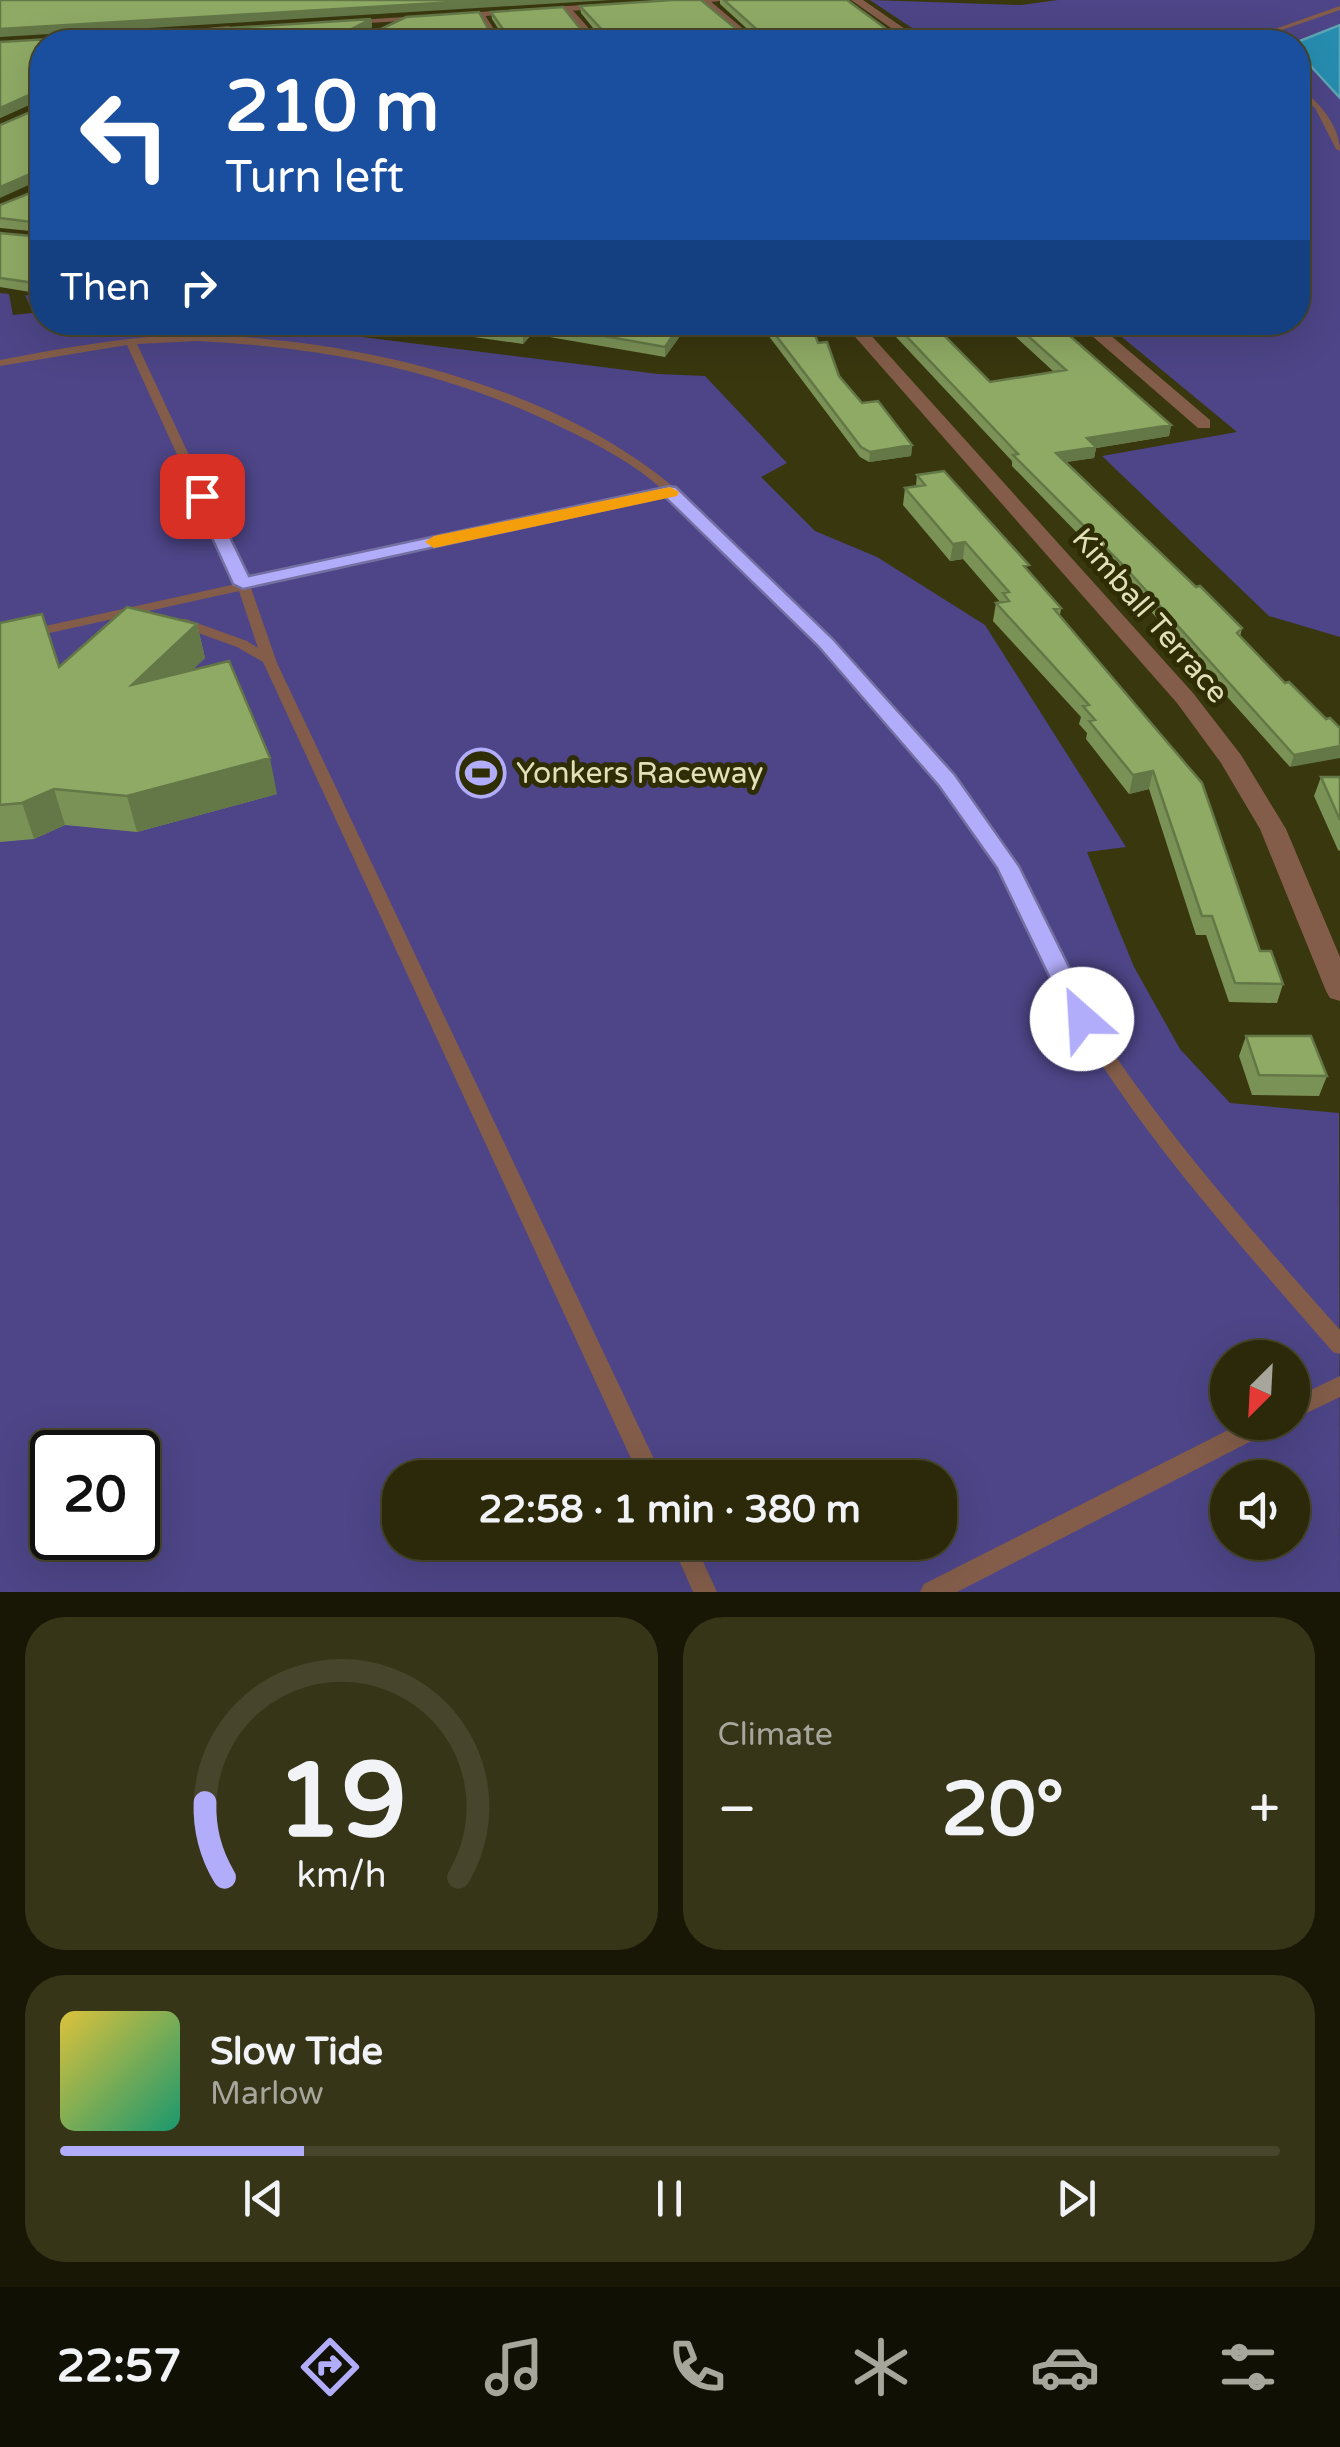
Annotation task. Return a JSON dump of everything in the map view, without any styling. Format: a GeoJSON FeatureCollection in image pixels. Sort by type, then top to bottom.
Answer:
{"type":"FeatureCollection","features":[{"type":"Feature","properties":{"kind":"street"},"geometry":{"type":"LineString","coordinates":[[384,30],[461,0]]}},
{"type":"Feature","properties":{"kind":"street"},"geometry":{"type":"LineString","coordinates":[[654,4],[726,0]]}},
{"type":"Feature","properties":{"kind":"street"},"geometry":{"type":"LineString","coordinates":[[856,0],[900,30]]}},
{"type":"Feature","properties":{"kind":"street"},"geometry":{"type":"LineString","coordinates":[[704,1],[739,30]]}},
{"type":"Feature","properties":{"kind":"street"},"geometry":{"type":"LineString","coordinates":[[303,24],[620,5]]}},
{"type":"Feature","properties":{"kind":"street"},"geometry":{"type":"LineString","coordinates":[[565,8],[585,30]]}},
{"type":"Feature","properties":{"kind":"street"},"geometry":{"type":"LineString","coordinates":[[201,30],[251,27]]}},
{"type":"Feature","properties":{"kind":"street","name":"Kimball Terrace"},"geometry":{"type":"LineString","coordinates":[[862,335],[1186,698],[1232,760],[1273,829],[1340,991]]}},
{"type":"Feature","properties":{"kind":"street"},"geometry":{"type":"LineString","coordinates":[[1099,335],[1204,424]]}},
{"type":"Feature","properties":{"kind":"lane"},"geometry":{"type":"LineString","coordinates":[[1277,30],[1340,8]]}},
{"type":"Feature","properties":{"kind":"lane"},"geometry":{"type":"LineString","coordinates":[[481,13],[492,30]]}},
{"type":"Feature","properties":{"kind":"lane"},"geometry":{"type":"LineString","coordinates":[[1310,100],[1340,148]]}},
{"type":"Feature","properties":{"kind":"lane"},"geometry":{"type":"LineString","coordinates":[[1310,105],[1318,107]]}},
{"type":"Feature","properties":{"kind":"lane"},"geometry":{"type":"LineString","coordinates":[[0,363],[131,342],[195,338],[246,341],[396,365],[485,392],[558,421],[645,470],[825,642],[947,780],[1008,866],[1082,1019],[1105,1056],[1168,1142],[1340,1345]]}},
{"type":"Feature","properties":{"kind":"lane"},"geometry":{"type":"LineString","coordinates":[[131,342],[243,584],[268,660],[644,1460]]}},
{"type":"Feature","properties":{"kind":"lane"},"geometry":{"type":"LineString","coordinates":[[0,640],[669,491]]}},
{"type":"Feature","properties":{"kind":"lane"},"geometry":{"type":"LineString","coordinates":[[118,614],[194,624],[268,660]]}},
{"type":"Feature","properties":{"kind":"lane"},"geometry":{"type":"LineString","coordinates":[[1310,1401],[1340,1386]]}},
{"type":"Feature","properties":{"kind":"lane"},"geometry":{"type":"LineString","coordinates":[[932,1592],[1232,1440]]}},
{"type":"Feature","properties":{"kind":"lane"},"geometry":{"type":"LineString","coordinates":[[690,1560],[705,1592]]}},
{"type":"Feature","properties":{"kind":"shaded area"},"geometry":{"type":"Polygon","coordinates":[[[870,0],[1021,5],[1058,0],[1340,0],[1340,25],[1310,37],[1310,30],[915,30],[870,0]]]}},
{"type":"Feature","properties":{"kind":"shaded area"},"geometry":{"type":"Polygon","coordinates":[[[1310,65],[1340,98],[1340,637],[1269,616],[1102,456],[1237,432],[1120,335],[1310,335],[1310,65]]]}},
{"type":"Feature","properties":{"kind":"shaded area","name":"Yonkers Raceway"},"geometry":{"type":"Polygon","coordinates":[[[0,293],[9,294],[13,315],[30,313],[30,335],[346,335],[658,374],[705,376],[787,463],[761,477],[815,531],[877,557],[985,625],[1126,847],[1087,852],[1134,967],[1180,1049],[1230,1103],[1339,1113],[1340,1592],[0,1592],[0,293]]]}},
{"type":"Feature","properties":{"kind":"water"},"geometry":{"type":"Polygon","coordinates":[[[1340,25],[1340,98],[1310,65],[1310,37],[1340,25]]]}},
{"type":"Feature","properties":{"kind":"building"},"geometry":{"type":"Polygon","coordinates":[[[0,0],[488,0],[0,29],[0,0]]]}},
{"type":"Feature","properties":{"kind":"building"},"geometry":{"type":"Polygon","coordinates":[[[701,0],[737,30],[602,30],[580,6],[701,0]]]}},
{"type":"Feature","properties":{"kind":"building"},"geometry":{"type":"Polygon","coordinates":[[[724,0],[847,0],[888,30],[757,30],[724,0]]]}},
{"type":"Feature","properties":{"kind":"building"},"geometry":{"type":"Polygon","coordinates":[[[563,7],[581,30],[504,30],[491,12],[563,7]]]}},
{"type":"Feature","properties":{"kind":"building"},"geometry":{"type":"Polygon","coordinates":[[[479,12],[489,30],[379,30],[406,17],[479,12]]]}},
{"type":"Feature","properties":{"kind":"building"},"geometry":{"type":"Polygon","coordinates":[[[371,19],[350,30],[199,30],[371,19]]]}},
{"type":"Feature","properties":{"kind":"building"},"geometry":{"type":"Polygon","coordinates":[[[30,40],[30,95],[0,108],[0,42],[30,40]]]}},
{"type":"Feature","properties":{"kind":"building"},"geometry":{"type":"Polygon","coordinates":[[[30,112],[30,174],[0,187],[0,125],[30,112]]]}},
{"type":"Feature","properties":{"kind":"building"},"geometry":{"type":"Polygon","coordinates":[[[30,193],[30,222],[0,218],[0,205],[30,193]]]}},
{"type":"Feature","properties":{"kind":"building"},"geometry":{"type":"Polygon","coordinates":[[[0,233],[30,236],[30,282],[0,278],[0,233]]]}},
{"type":"Feature","properties":{"kind":"building"},"geometry":{"type":"Polygon","coordinates":[[[598,335],[673,335],[665,347],[598,335]]]}},
{"type":"Feature","properties":{"kind":"building"},"geometry":{"type":"Polygon","coordinates":[[[776,335],[815,335],[818,343],[827,342],[839,376],[862,403],[878,401],[912,445],[870,452],[861,447],[776,335]]]}},
{"type":"Feature","properties":{"kind":"building"},"geometry":{"type":"Polygon","coordinates":[[[905,335],[944,335],[990,382],[1066,370],[1027,335],[1069,335],[1171,425],[1087,438],[1096,447],[1056,453],[1242,628],[1237,633],[1285,683],[1289,682],[1340,728],[1340,746],[1294,755],[1124,566],[1013,455],[1018,454],[905,335]]]}},
{"type":"Feature","properties":{"kind":"building"},"geometry":{"type":"Polygon","coordinates":[[[944,471],[1029,565],[1024,566],[1061,608],[1054,609],[1202,783],[1260,951],[1271,951],[1283,984],[1235,983],[1212,916],[1202,916],[1153,771],[1133,775],[1089,721],[1095,720],[1083,706],[1089,705],[996,603],[1009,601],[1003,593],[1009,592],[965,542],[953,544],[905,488],[925,485],[917,475],[944,471]]]}},
{"type":"Feature","properties":{"kind":"building"},"geometry":{"type":"Polygon","coordinates":[[[127,607],[197,624],[132,685],[229,661],[270,758],[127,796],[54,789],[22,803],[0,805],[0,623],[42,614],[59,667],[127,607]]]}},
{"type":"Feature","properties":{"kind":"building"},"geometry":{"type":"Polygon","coordinates":[[[1321,777],[1340,777],[1340,820],[1321,777]]]}},
{"type":"Feature","properties":{"kind":"building"},"geometry":{"type":"Polygon","coordinates":[[[1246,1036],[1311,1036],[1327,1076],[1259,1075],[1246,1036]]]}},
{"type":"Feature","properties":{"kind":"slow traffic"},"geometry":{"type":"LineString","coordinates":[[434,542],[670,492]]}},
{"type":"Feature","properties":{"kind":"place","name":"Yonkers Raceway"},"geometry":{"type":"Point","coordinates":[481,773]}},
{"type":"Feature","properties":{"kind":"route"},"geometry":{"type":"LineString","coordinates":[[202,496],[243,584],[669,491],[825,642],[947,780],[1008,866],[1082,1019]]}}]}
